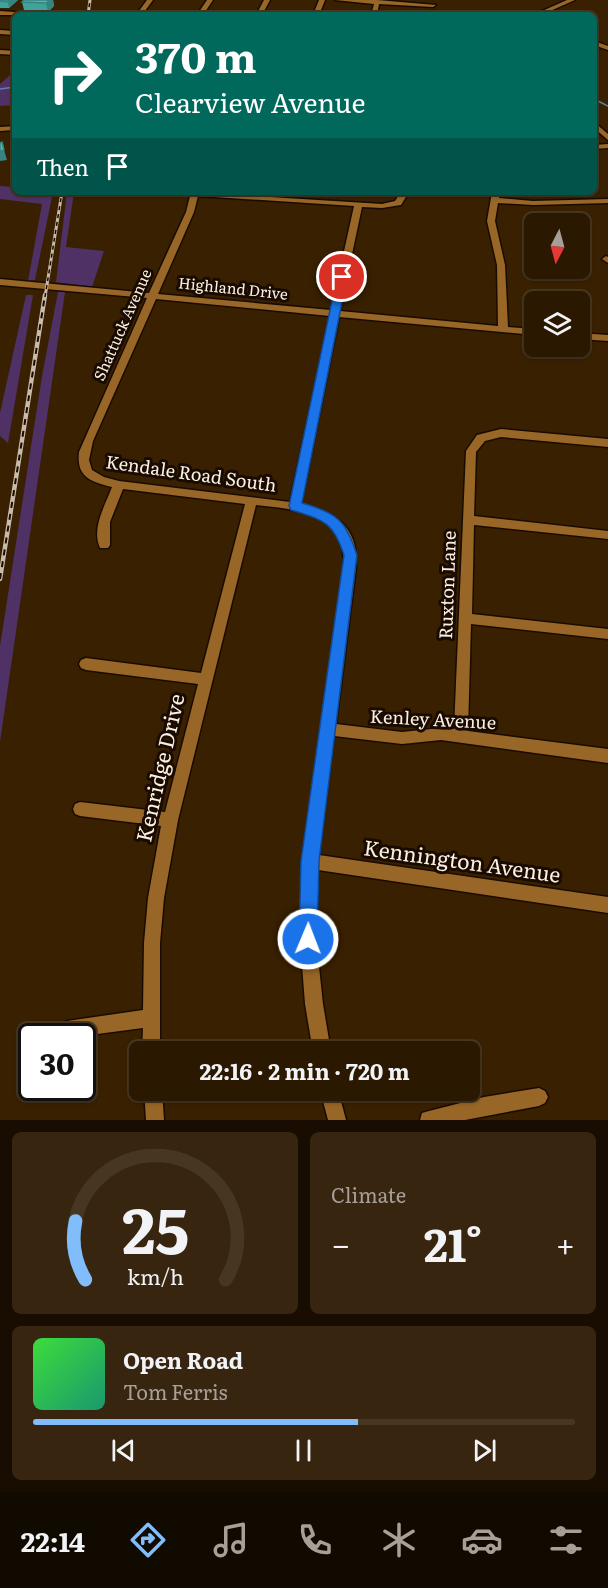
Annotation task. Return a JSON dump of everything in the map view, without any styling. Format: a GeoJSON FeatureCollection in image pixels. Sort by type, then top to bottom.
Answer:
{"type":"FeatureCollection","features":[{"type":"Feature","properties":{"kind":"street"},"geometry":{"type":"LineString","coordinates":[[338,0],[433,3]]}},
{"type":"Feature","properties":{"kind":"street"},"geometry":{"type":"LineString","coordinates":[[543,12],[572,0]]}},
{"type":"Feature","properties":{"kind":"street"},"geometry":{"type":"LineString","coordinates":[[375,12],[377,2]]}},
{"type":"Feature","properties":{"kind":"street"},"geometry":{"type":"LineString","coordinates":[[597,127],[608,138]]}},
{"type":"Feature","properties":{"kind":"street","name":"Shattuck Avenue"},"geometry":{"type":"LineString","coordinates":[[86,470],[82,456],[190,212],[194,195]]}},
{"type":"Feature","properties":{"kind":"street"},"geometry":{"type":"LineString","coordinates":[[233,195],[382,206],[394,204],[404,195]]}},
{"type":"Feature","properties":{"kind":"street"},"geometry":{"type":"LineString","coordinates":[[503,329],[501,265],[491,222],[495,196],[533,203],[608,201]]}},
{"type":"Feature","properties":{"kind":"street"},"geometry":{"type":"LineString","coordinates":[[295,506],[358,205]]}},
{"type":"Feature","properties":{"kind":"street","name":"Highland Drive"},"geometry":{"type":"LineString","coordinates":[[0,282],[524,331]]}},
{"type":"Feature","properties":{"kind":"street"},"geometry":{"type":"LineString","coordinates":[[590,337],[608,338]]}},
{"type":"Feature","properties":{"kind":"street","name":"Ruxton Lane"},"geometry":{"type":"LineString","coordinates":[[461,736],[470,456],[473,446],[481,438],[501,433],[608,442]]}},
{"type":"Feature","properties":{"kind":"street","name":"Kendale Road South"},"geometry":{"type":"LineString","coordinates":[[86,470],[99,481],[119,485],[295,506],[317,512],[335,523],[344,533],[350,555],[310,861],[308,939],[320,1041]]}},
{"type":"Feature","properties":{"kind":"street"},"geometry":{"type":"LineString","coordinates":[[104,545],[101,534],[104,522],[119,485]]}},
{"type":"Feature","properties":{"kind":"street","name":"Kenridge Drive"},"geometry":{"type":"LineString","coordinates":[[151,1041],[150,977],[156,898],[170,820],[251,501]]}},
{"type":"Feature","properties":{"kind":"street"},"geometry":{"type":"LineString","coordinates":[[469,520],[608,534]]}},
{"type":"Feature","properties":{"kind":"street"},"geometry":{"type":"LineString","coordinates":[[465,618],[608,634]]}},
{"type":"Feature","properties":{"kind":"street"},"geometry":{"type":"LineString","coordinates":[[86,664],[205,679]]}},
{"type":"Feature","properties":{"kind":"street","name":"Kenley Avenue"},"geometry":{"type":"LineString","coordinates":[[327,729],[402,738],[441,734],[608,756]]}},
{"type":"Feature","properties":{"kind":"street"},"geometry":{"type":"LineString","coordinates":[[80,809],[170,820]]}},
{"type":"Feature","properties":{"kind":"street","name":"Kennington Avenue"},"geometry":{"type":"LineString","coordinates":[[310,861],[608,904]]}},
{"type":"Feature","properties":{"kind":"street"},"geometry":{"type":"LineString","coordinates":[[96,1026],[150,1018]]}},
{"type":"Feature","properties":{"kind":"street"},"geometry":{"type":"LineString","coordinates":[[429,1120],[484,1106],[539,1097]]}},
{"type":"Feature","properties":{"kind":"street"},"geometry":{"type":"LineString","coordinates":[[154,1101],[155,1120]]}},
{"type":"Feature","properties":{"kind":"street"},"geometry":{"type":"LineString","coordinates":[[332,1101],[337,1120]]}},
{"type":"Feature","properties":{"kind":"shaded area"},"geometry":{"type":"Polygon","coordinates":[[[12,74],[12,105],[0,106],[0,84],[12,74]]]}},
{"type":"Feature","properties":{"kind":"shaded area"},"geometry":{"type":"Polygon","coordinates":[[[0,186],[12,187],[12,195],[52,195],[35,280],[28,281],[42,204],[0,199],[0,186]]]}},
{"type":"Feature","properties":{"kind":"shaded area"},"geometry":{"type":"Polygon","coordinates":[[[67,195],[74,195],[66,247],[104,251],[92,287],[56,282],[67,195]]]}},
{"type":"Feature","properties":{"kind":"shaded area"},"geometry":{"type":"Polygon","coordinates":[[[58,292],[65,292],[0,742],[0,646],[42,376],[58,292]]]}},
{"type":"Feature","properties":{"kind":"shaded area"},"geometry":{"type":"Polygon","coordinates":[[[26,295],[33,295],[8,443],[0,436],[0,413],[26,295]]]}},
{"type":"Feature","properties":{"kind":"building"},"geometry":{"type":"Polygon","coordinates":[[[24,0],[50,0],[46,3],[22,2],[24,0]]]}},
{"type":"Feature","properties":{"kind":"building"},"geometry":{"type":"Polygon","coordinates":[[[2,142],[4,150],[0,151],[0,143],[2,142]]]}},
{"type":"Feature","properties":{"kind":"waterway"},"geometry":{"type":"LineString","coordinates":[[0,89],[12,87]]}},
{"type":"Feature","properties":{"kind":"waterway"},"geometry":{"type":"LineString","coordinates":[[597,100],[608,106]]}},
{"type":"Feature","properties":{"kind":"railway"},"geometry":{"type":"LineString","coordinates":[[88,12],[90,0]]}},
{"type":"Feature","properties":{"kind":"railway"},"geometry":{"type":"LineString","coordinates":[[45,297],[62,195]]}},
{"type":"Feature","properties":{"kind":"railway"},"geometry":{"type":"LineString","coordinates":[[0,579],[45,295]]}},
{"type":"Feature","properties":{"kind":"route"},"geometry":{"type":"LineString","coordinates":[[308,939],[310,861],[350,555],[344,533],[335,523],[317,512],[295,506],[342,277]]}}]}
